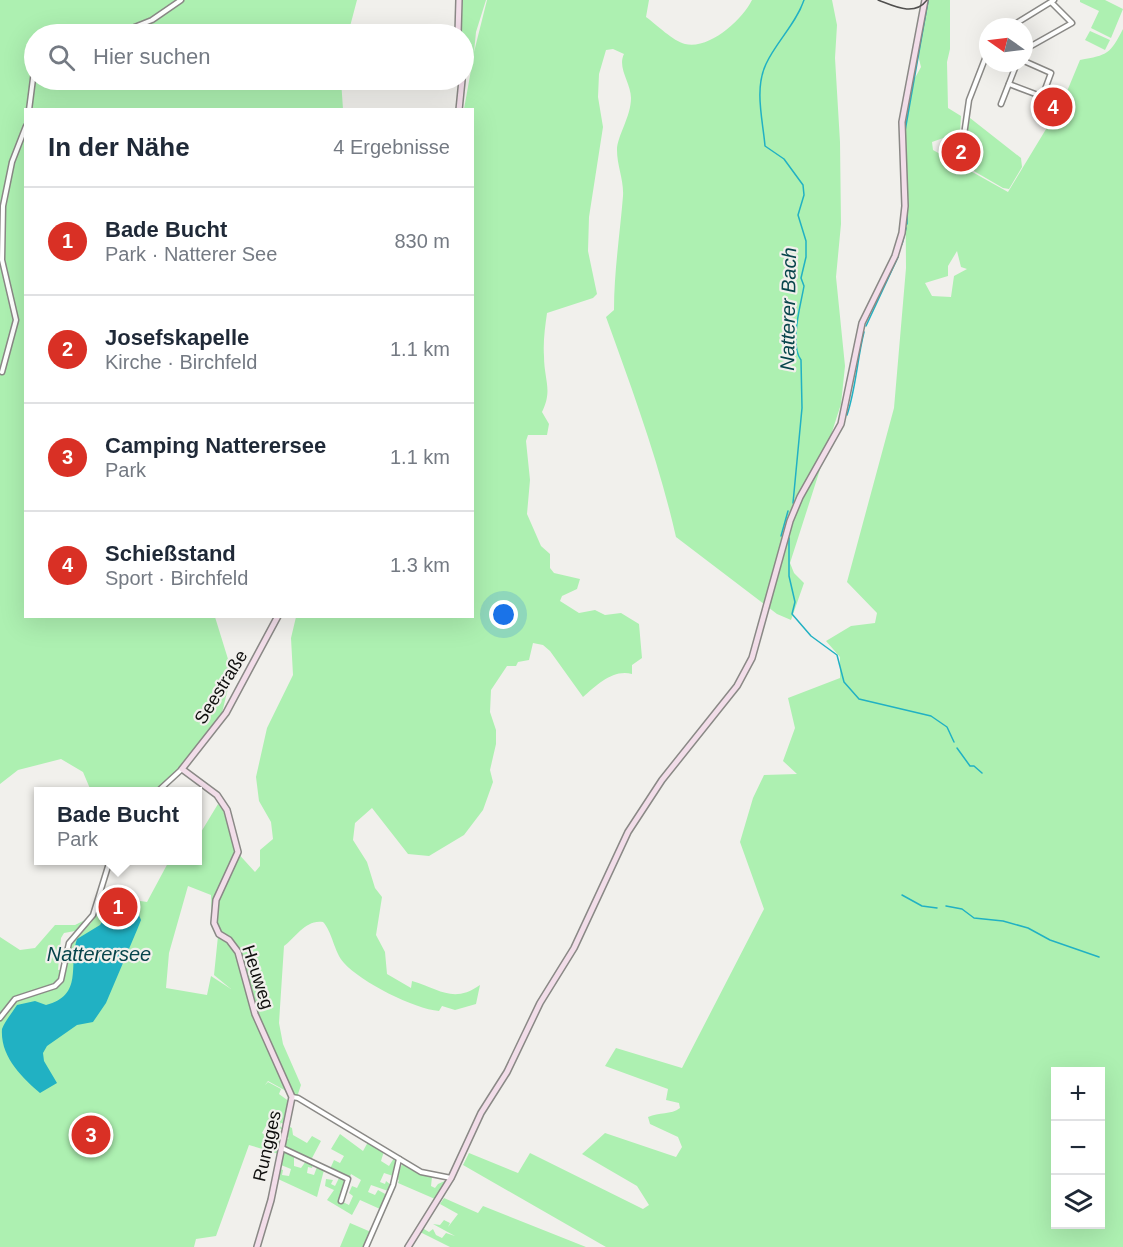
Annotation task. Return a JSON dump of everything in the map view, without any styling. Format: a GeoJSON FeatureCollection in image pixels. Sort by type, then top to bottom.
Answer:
{"type":"FeatureCollection","features":[{"type":"Feature","properties":{"kind":"main road"},"geometry":{"type":"LineString","coordinates":[[458,24],[459,0]]}},
{"type":"Feature","properties":{"kind":"main road"},"geometry":{"type":"LineString","coordinates":[[408,1247],[451,1178],[481,1113],[507,1072],[537,1009],[582,933],[607,874],[631,827],[662,780],[737,686],[752,658],[790,521],[800,497],[841,424],[862,323],[895,256],[902,233],[905,206],[902,122],[925,3]]}},
{"type":"Feature","properties":{"kind":"main road"},"geometry":{"type":"LineString","coordinates":[[459,108],[461,90]]}},
{"type":"Feature","properties":{"kind":"main road","name":"Seestraße"},"geometry":{"type":"LineString","coordinates":[[182,769],[232,704],[277,618]]}},
{"type":"Feature","properties":{"kind":"main road","name":"Heuweg"},"geometry":{"type":"LineString","coordinates":[[182,769],[217,795],[227,810],[238,852],[216,900],[214,923],[219,934],[229,940],[238,952],[255,1014],[292,1098]]}},
{"type":"Feature","properties":{"kind":"main road","name":"Rungges"},"geometry":{"type":"LineString","coordinates":[[257,1247],[271,1200],[292,1098]]}},
{"type":"Feature","properties":{"kind":"street"},"geometry":{"type":"LineString","coordinates":[[144,24],[152,21],[181,0]]}},
{"type":"Feature","properties":{"kind":"street"},"geometry":{"type":"LineString","coordinates":[[1025,18],[1053,1],[1072,23],[1033,45]]}},
{"type":"Feature","properties":{"kind":"street"},"geometry":{"type":"LineString","coordinates":[[1009,84],[1038,95],[1044,92],[1051,79],[1051,73],[1033,65]]}},
{"type":"Feature","properties":{"kind":"street"},"geometry":{"type":"LineString","coordinates":[[952,163],[964,135],[969,100],[980,72]]}},
{"type":"Feature","properties":{"kind":"street"},"geometry":{"type":"LineString","coordinates":[[1001,104],[1014,72]]}},
{"type":"Feature","properties":{"kind":"street"},"geometry":{"type":"LineString","coordinates":[[29,108],[32,90]]}},
{"type":"Feature","properties":{"kind":"street"},"geometry":{"type":"LineString","coordinates":[[2,372],[16,320],[2,260],[3,209],[12,162],[24,131]]}},
{"type":"Feature","properties":{"kind":"street"},"geometry":{"type":"LineString","coordinates":[[162,787],[182,769]]}},
{"type":"Feature","properties":{"kind":"street"},"geometry":{"type":"LineString","coordinates":[[0,1018],[15,999],[55,986],[61,980],[69,943],[90,920],[109,865]]}},
{"type":"Feature","properties":{"kind":"street"},"geometry":{"type":"LineString","coordinates":[[292,1098],[306,1103],[421,1172],[451,1178]]}},
{"type":"Feature","properties":{"kind":"street"},"geometry":{"type":"LineString","coordinates":[[282,1148],[348,1179],[341,1201]]}},
{"type":"Feature","properties":{"kind":"street"},"geometry":{"type":"LineString","coordinates":[[366,1247],[393,1185],[399,1159]]}},
{"type":"Feature","properties":{"kind":"green space"},"geometry":{"type":"Polygon","coordinates":[[[0,0],[357,0],[351,24],[24,24],[24,90],[342,90],[343,108],[24,108],[24,618],[215,618],[232,672],[221,717],[180,767],[159,787],[89,787],[83,772],[61,759],[18,770],[0,784],[0,0]]]}},
{"type":"Feature","properties":{"kind":"green space"},"geometry":{"type":"Polygon","coordinates":[[[462,0],[486,0],[476,32],[474,52],[474,24],[461,24],[462,0]]]}},
{"type":"Feature","properties":{"kind":"green space"},"geometry":{"type":"Polygon","coordinates":[[[487,0],[649,0],[646,17],[675,40],[694,45],[724,32],[741,16],[752,0],[832,0],[837,25],[835,58],[840,142],[841,224],[836,277],[845,366],[841,404],[790,563],[794,573],[804,583],[791,620],[777,614],[676,537],[653,453],[606,317],[614,310],[623,196],[617,150],[631,98],[622,65],[624,54],[613,49],[606,50],[599,74],[598,97],[603,127],[589,217],[588,251],[597,294],[593,298],[547,313],[544,364],[547,397],[542,412],[549,424],[547,435],[528,435],[526,441],[530,480],[527,514],[541,546],[550,554],[550,568],[554,573],[580,579],[577,589],[562,596],[560,601],[579,613],[595,610],[605,615],[621,613],[639,624],[642,658],[632,665],[632,674],[612,676],[583,697],[550,651],[543,645],[533,643],[529,660],[518,662],[516,666],[507,666],[491,690],[490,712],[496,730],[496,744],[490,770],[493,782],[483,810],[464,835],[429,856],[408,854],[372,808],[355,823],[353,840],[367,862],[375,888],[382,897],[376,935],[385,952],[387,974],[411,988],[412,981],[454,994],[462,994],[480,985],[476,1004],[455,1010],[442,1006],[439,1011],[402,1000],[375,986],[352,970],[344,963],[323,922],[311,923],[284,946],[279,1023],[283,1044],[301,1085],[297,1097],[268,1081],[265,1085],[268,1082],[281,1089],[279,1094],[290,1102],[285,1124],[281,1123],[280,1126],[284,1130],[267,1124],[262,1133],[270,1138],[273,1130],[283,1132],[279,1154],[249,1145],[216,1236],[196,1239],[194,1247],[0,1247],[0,937],[20,950],[35,948],[55,925],[75,925],[87,919],[75,931],[64,933],[61,938],[58,970],[62,970],[64,976],[67,951],[74,937],[91,923],[101,895],[147,902],[167,865],[202,865],[202,830],[218,804],[223,810],[235,850],[255,872],[260,866],[260,850],[273,839],[271,822],[259,801],[256,777],[267,728],[293,675],[291,638],[296,618],[474,618],[474,108],[464,108],[467,90],[474,90],[474,52],[487,0]],[[188,886],[169,953],[166,988],[207,995],[211,976],[231,989],[214,975],[218,936],[212,920],[211,895],[188,886]]]}},
{"type":"Feature","properties":{"kind":"green space"},"geometry":{"type":"Polygon","coordinates":[[[927,0],[950,0],[950,49],[947,62],[948,108],[961,116],[960,132],[932,142],[933,150],[1008,192],[1063,101],[1080,60],[1097,57],[1107,52],[1115,44],[1123,29],[1123,1247],[606,1247],[463,1165],[469,1153],[518,1173],[530,1153],[643,1209],[649,1205],[637,1186],[582,1154],[605,1133],[676,1157],[682,1147],[678,1137],[650,1124],[648,1117],[673,1112],[680,1108],[679,1103],[666,1100],[668,1089],[605,1066],[616,1048],[682,1068],[764,909],[740,842],[753,798],[764,775],[797,774],[783,761],[795,728],[788,698],[840,678],[840,657],[826,641],[851,626],[875,623],[877,613],[847,582],[894,408],[906,268],[905,124],[910,87],[921,67],[918,55],[927,0]],[[957,251],[948,266],[948,276],[925,283],[932,296],[951,297],[954,276],[967,269],[961,267],[957,251]]]}},
{"type":"Feature","properties":{"kind":"green space"},"geometry":{"type":"Polygon","coordinates":[[[1080,0],[1105,0],[1123,9],[1111,38],[1091,28],[1099,11],[1080,0]]]}},
{"type":"Feature","properties":{"kind":"green space"},"geometry":{"type":"Polygon","coordinates":[[[1090,31],[1110,40],[1105,50],[1085,40],[1090,31]]]}},
{"type":"Feature","properties":{"kind":"green space"},"geometry":{"type":"Polygon","coordinates":[[[970,118],[1021,158],[1022,167],[1009,189],[1003,188],[967,167],[969,163],[961,158],[967,144],[965,141],[970,118]]]}},
{"type":"Feature","properties":{"kind":"green space"},"geometry":{"type":"Polygon","coordinates":[[[290,1127],[293,1135],[307,1143],[312,1136],[321,1141],[311,1160],[284,1147],[289,1138],[287,1137],[290,1127]]]}},
{"type":"Feature","properties":{"kind":"green space"},"geometry":{"type":"Polygon","coordinates":[[[340,1134],[363,1151],[368,1142],[384,1151],[381,1161],[389,1166],[394,1158],[398,1160],[393,1176],[384,1173],[380,1182],[385,1184],[386,1181],[391,1185],[388,1191],[371,1185],[368,1192],[375,1195],[378,1190],[387,1195],[380,1209],[360,1200],[352,1215],[327,1200],[334,1190],[325,1186],[326,1179],[333,1180],[331,1184],[335,1186],[339,1178],[346,1181],[339,1200],[349,1205],[353,1196],[349,1193],[352,1186],[357,1188],[361,1180],[351,1174],[349,1179],[330,1169],[334,1160],[340,1163],[344,1156],[331,1149],[340,1134]]]}},
{"type":"Feature","properties":{"kind":"green space"},"geometry":{"type":"Polygon","coordinates":[[[284,1150],[294,1155],[294,1166],[301,1168],[306,1161],[313,1164],[312,1168],[308,1167],[307,1173],[314,1175],[317,1167],[324,1170],[317,1197],[278,1179],[280,1169],[283,1170],[282,1175],[289,1176],[291,1169],[281,1165],[284,1150]]]}},
{"type":"Feature","properties":{"kind":"green space"},"geometry":{"type":"Polygon","coordinates":[[[402,1164],[422,1175],[432,1177],[431,1186],[435,1188],[447,1180],[435,1199],[398,1183],[399,1180],[396,1179],[402,1164]]]}},
{"type":"Feature","properties":{"kind":"green space"},"geometry":{"type":"Polygon","coordinates":[[[444,1198],[478,1213],[483,1206],[586,1247],[450,1247],[418,1231],[426,1223],[424,1229],[429,1232],[433,1229],[436,1235],[442,1238],[446,1233],[455,1236],[433,1224],[440,1225],[444,1220],[450,1223],[448,1227],[458,1214],[440,1204],[444,1198]]]}},
{"type":"Feature","properties":{"kind":"green space"},"geometry":{"type":"Polygon","coordinates":[[[350,1223],[371,1232],[365,1247],[340,1247],[350,1223]]]}},
{"type":"Feature","properties":{"kind":"water","name":"Natterersee"},"geometry":{"type":"Polygon","coordinates":[[[118,907],[139,915],[141,920],[137,930],[106,1003],[93,1022],[77,1025],[47,1046],[43,1053],[44,1061],[57,1083],[40,1093],[20,1074],[9,1058],[2,1039],[2,1029],[17,1005],[35,1001],[46,1005],[66,994],[72,978],[77,939],[100,925],[110,909],[118,907]]]}},
{"type":"Feature","properties":{"kind":"waterway","name":"Natterer Bach"},"geometry":{"type":"LineString","coordinates":[[793,503],[802,408],[801,360],[796,344],[796,334],[804,286],[801,278],[806,257],[806,241],[798,215],[804,195],[803,185],[784,159],[765,146],[760,84],[766,64],[796,17],[804,0]]}},
{"type":"Feature","properties":{"kind":"waterway"},"geometry":{"type":"LineString","coordinates":[[905,131],[928,1]]}},
{"type":"Feature","properties":{"kind":"waterway"},"geometry":{"type":"LineString","coordinates":[[907,192],[907,224]]}},
{"type":"Feature","properties":{"kind":"waterway"},"geometry":{"type":"LineString","coordinates":[[902,244],[906,228]]}},
{"type":"Feature","properties":{"kind":"waterway"},"geometry":{"type":"LineString","coordinates":[[866,326],[898,257]]}},
{"type":"Feature","properties":{"kind":"waterway"},"geometry":{"type":"LineString","coordinates":[[847,415],[864,332]]}},
{"type":"Feature","properties":{"kind":"waterway","name":"Natterer Bach"},"geometry":{"type":"LineString","coordinates":[[781,536],[788,511]]}},
{"type":"Feature","properties":{"kind":"waterway","name":"Natterer Bach"},"geometry":{"type":"LineString","coordinates":[[789,538],[789,576],[795,602],[792,614],[811,636],[837,655],[844,682],[859,699],[931,716],[947,727],[954,742]]}},
{"type":"Feature","properties":{"kind":"waterway","name":"Natterer Bach"},"geometry":{"type":"LineString","coordinates":[[957,748],[970,766],[974,766],[982,773]]}},
{"type":"Feature","properties":{"kind":"waterway"},"geometry":{"type":"LineString","coordinates":[[902,895],[922,906],[937,908]]}},
{"type":"Feature","properties":{"kind":"waterway"},"geometry":{"type":"LineString","coordinates":[[946,906],[962,909],[974,918],[1003,921],[1028,928],[1050,940],[1099,957]]}},
{"type":"Feature","properties":{"kind":"tram line"},"geometry":{"type":"LineString","coordinates":[[878,0],[904,9],[916,8],[927,0]]}},
{"type":"Feature","properties":{"kind":"place","name":"Schießstand"},"geometry":{"type":"Point","coordinates":[1053,107]}},
{"type":"Feature","properties":{"kind":"place","name":"Josefskapelle"},"geometry":{"type":"Point","coordinates":[961,152]}},
{"type":"Feature","properties":{"kind":"place","name":"Bade Bucht"},"geometry":{"type":"Point","coordinates":[118,907]}},
{"type":"Feature","properties":{"kind":"place","name":"Camping Natterersee"},"geometry":{"type":"Point","coordinates":[91,1135]}}]}
